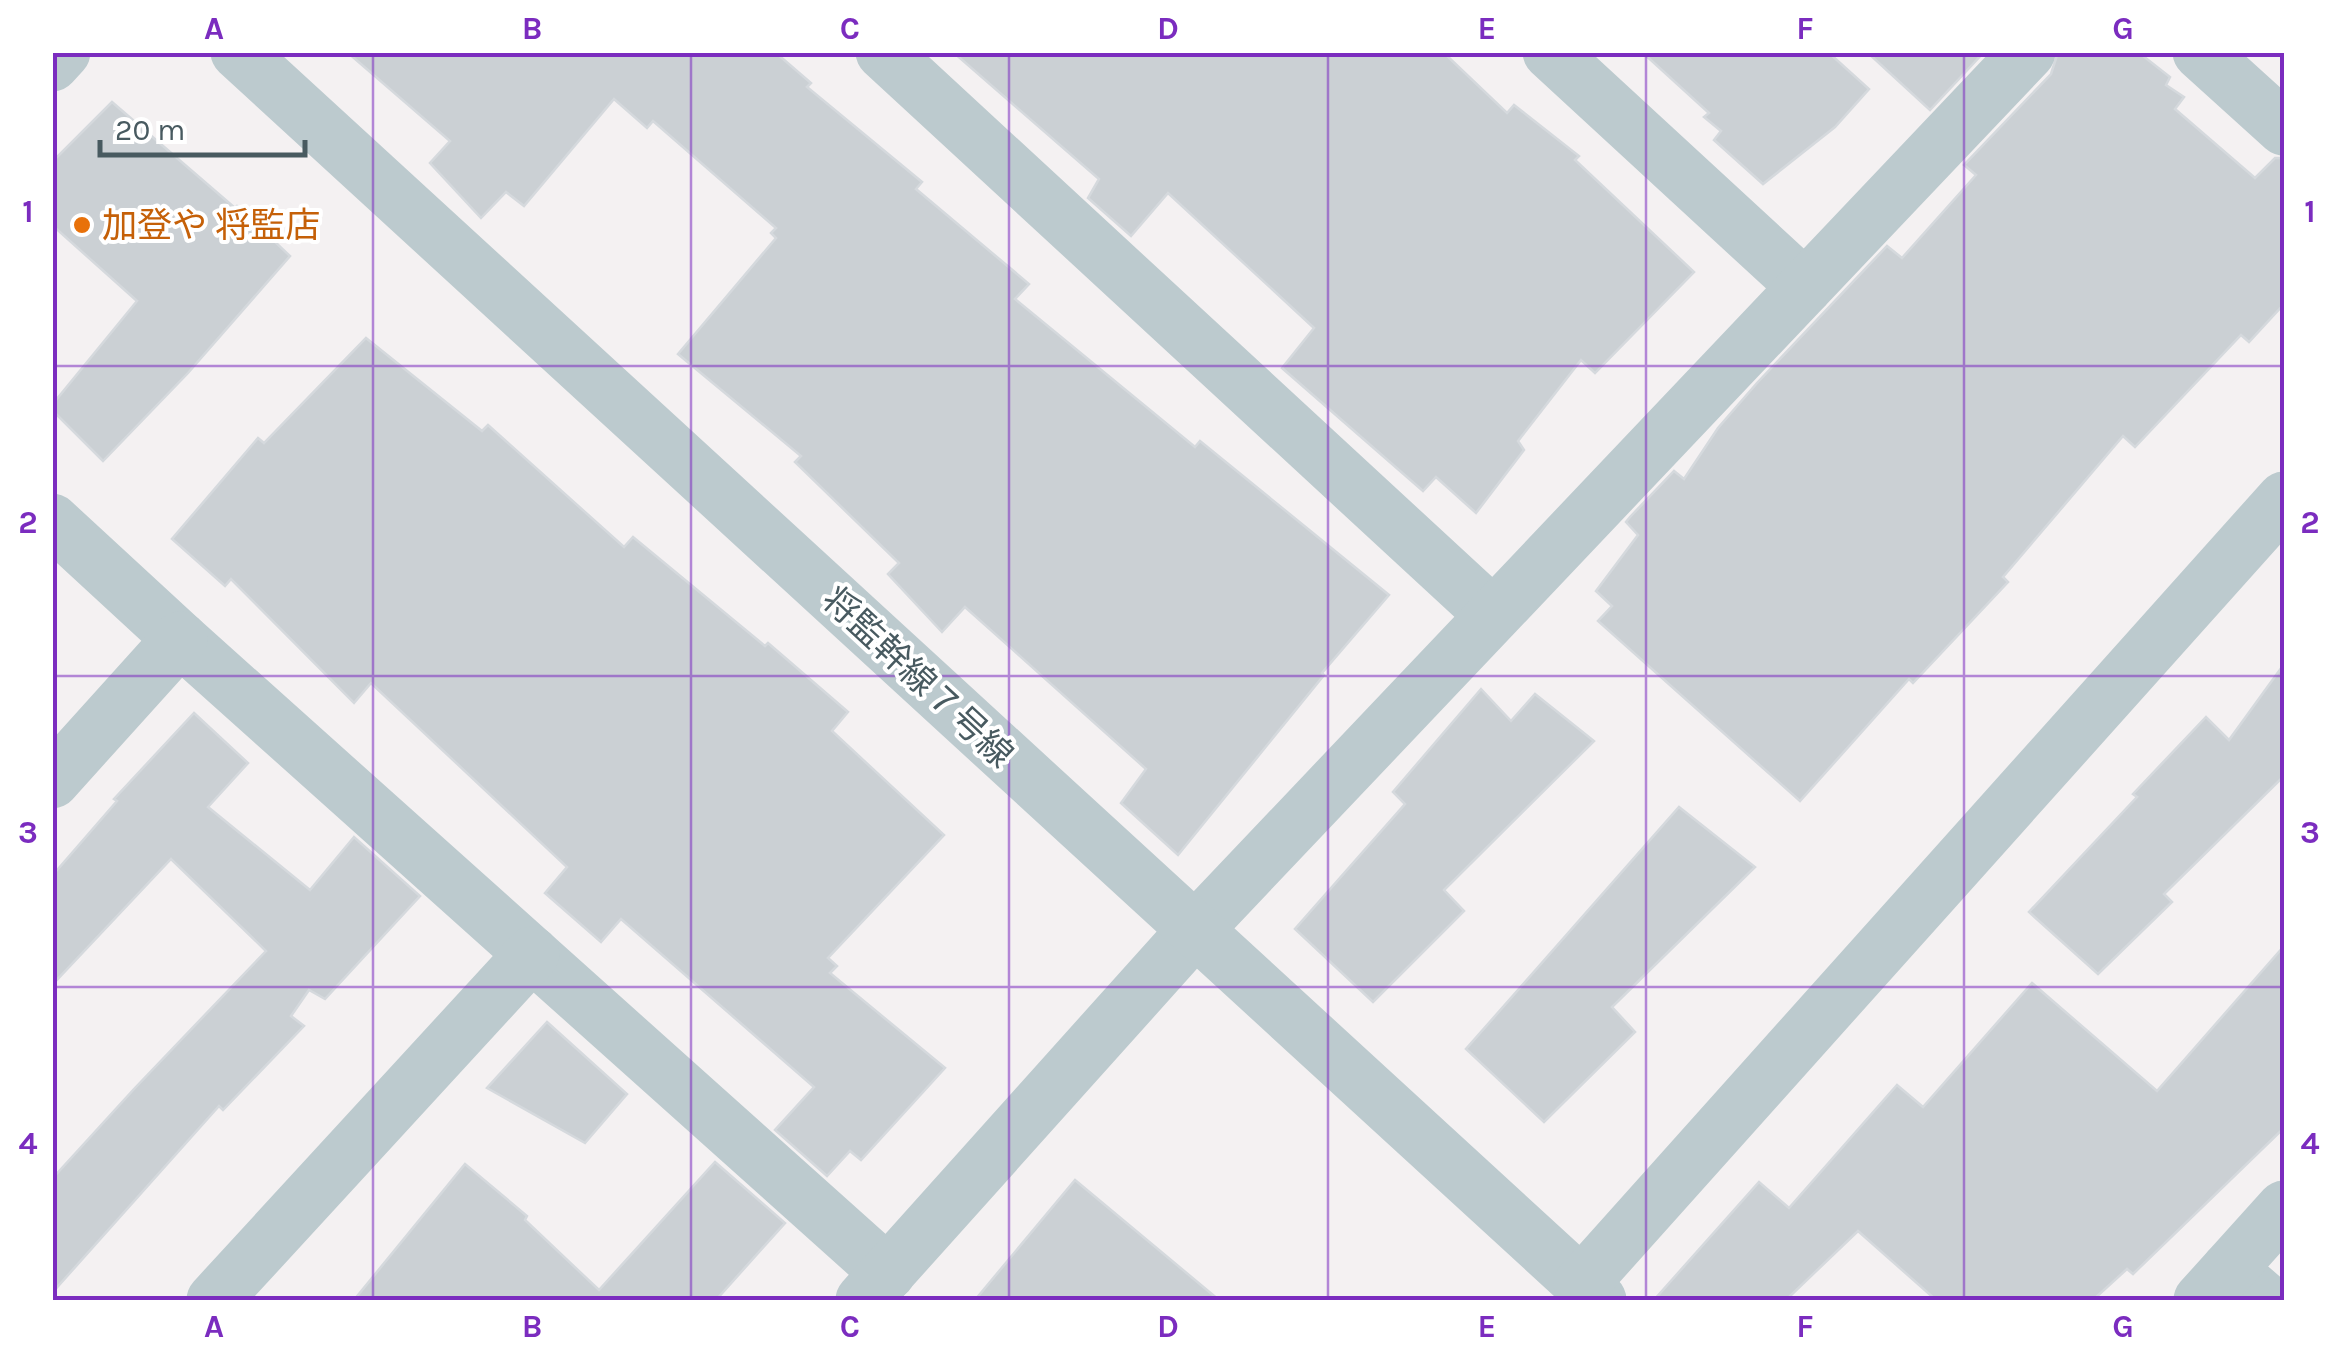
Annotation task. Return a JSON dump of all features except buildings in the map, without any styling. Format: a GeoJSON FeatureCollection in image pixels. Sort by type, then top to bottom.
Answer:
{"type":"FeatureCollection","features":[{"type":"Feature","properties":{"kind":"street"},"geometry":{"type":"LineString","coordinates":[[52,64],[63,52]]}},
{"type":"Feature","properties":{"kind":"street","name":"将監幹線７号線"},"geometry":{"type":"LineString","coordinates":[[238,52],[1590,1292]]}},
{"type":"Feature","properties":{"kind":"street"},"geometry":{"type":"LineString","coordinates":[[883,52],[1492,616]]}},
{"type":"Feature","properties":{"kind":"street"},"geometry":{"type":"LineString","coordinates":[[1550,52],[1806,286]]}},
{"type":"Feature","properties":{"kind":"street"},"geometry":{"type":"LineString","coordinates":[[52,520],[532,954],[876,1287],[1194,931],[2028,52]]}},
{"type":"Feature","properties":{"kind":"street"},"geometry":{"type":"LineString","coordinates":[[2200,52],[2284,128]]}},
{"type":"Feature","properties":{"kind":"street"},"geometry":{"type":"LineString","coordinates":[[1590,1292],[2284,499]]}},
{"type":"Feature","properties":{"kind":"street"},"geometry":{"type":"LineString","coordinates":[[52,780],[180,639]]}},
{"type":"Feature","properties":{"kind":"street"},"geometry":{"type":"LineString","coordinates":[[214,1300],[532,954]]}},
{"type":"Feature","properties":{"kind":"street"},"geometry":{"type":"LineString","coordinates":[[2232,1290],[2284,1208]]}},
{"type":"Feature","properties":{"kind":"place","name":"加登や 将監店"},"geometry":{"type":"Point","coordinates":[82,225]}}]}
